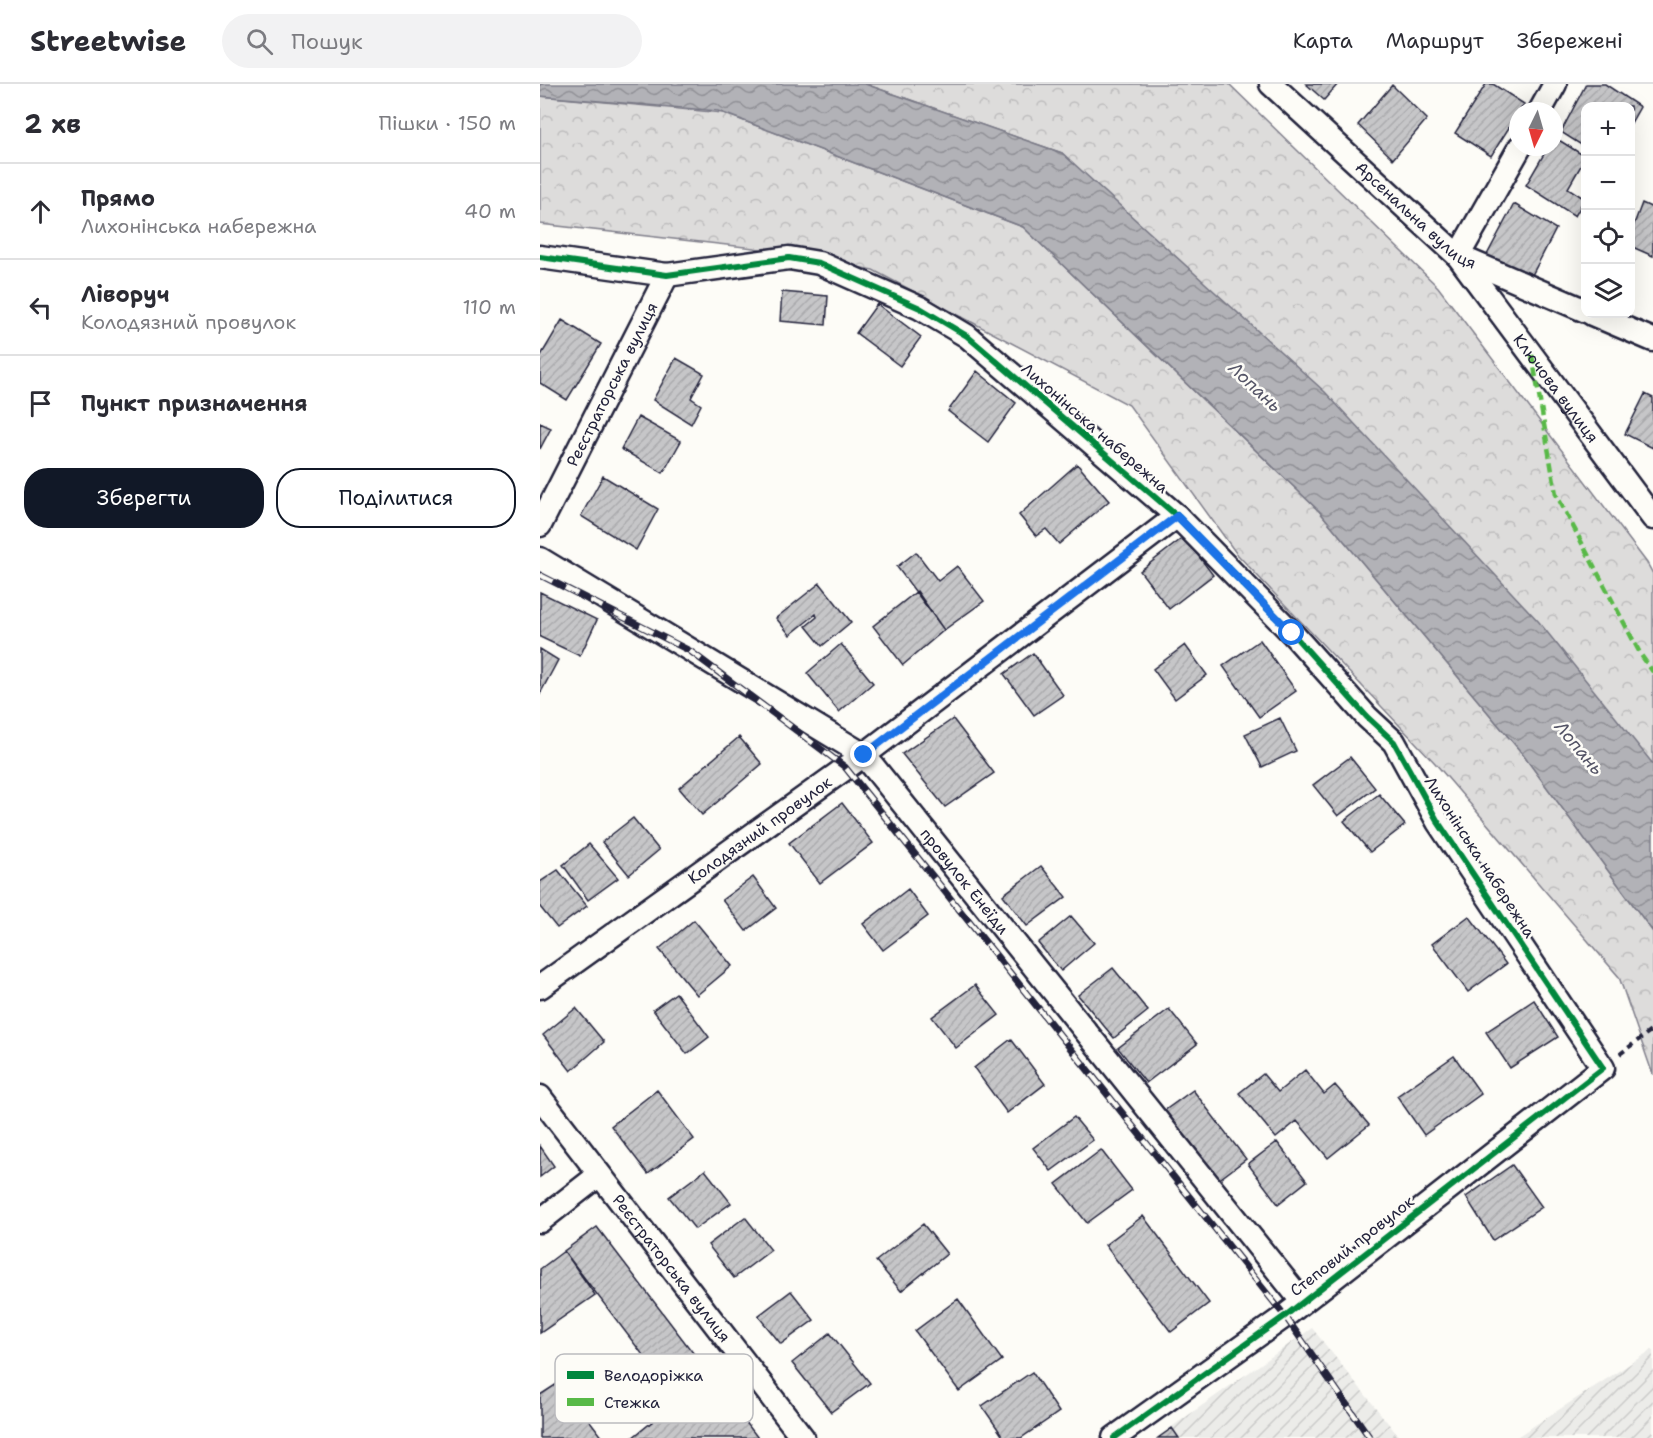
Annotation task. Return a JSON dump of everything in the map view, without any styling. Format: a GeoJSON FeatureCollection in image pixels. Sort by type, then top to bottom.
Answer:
{"type":"FeatureCollection","features":[{"type":"Feature","properties":{"kind":"street","name":"Арсенальна вулиця"},"geometry":{"type":"LineString","coordinates":[[1270,84],[1458,256],[1581,309]]}},
{"type":"Feature","properties":{"kind":"street"},"geometry":{"type":"LineString","coordinates":[[1545,102],[1555,84]]}},
{"type":"Feature","properties":{"kind":"street"},"geometry":{"type":"LineString","coordinates":[[1458,256],[1515,156]]}},
{"type":"Feature","properties":{"kind":"street","name":"Ключова вулиця"},"geometry":{"type":"LineString","coordinates":[[1458,256],[1653,518]]}},
{"type":"Feature","properties":{"kind":"street","name":"Лихонінська набережна"},"geometry":{"type":"LineString","coordinates":[[540,257],[666,275],[789,258],[819,263],[920,308],[967,336],[1177,516],[1292,633],[1367,717],[1394,742],[1438,822],[1608,1064]]}},
{"type":"Feature","properties":{"kind":"street","name":"Реєстраторська вулиця"},"geometry":{"type":"LineString","coordinates":[[540,525],[666,275]]}},
{"type":"Feature","properties":{"kind":"street"},"geometry":{"type":"LineString","coordinates":[[1601,318],[1653,340]]}},
{"type":"Feature","properties":{"kind":"street","name":"Колодязний провулок"},"geometry":{"type":"LineString","coordinates":[[540,987],[864,755],[1177,516]]}},
{"type":"Feature","properties":{"kind":"street","name":"провулок Енеїди"},"geometry":{"type":"LineString","coordinates":[[540,559],[864,755],[1302,1301]]}},
{"type":"Feature","properties":{"kind":"street","name":"Степовий провулок"},"geometry":{"type":"LineString","coordinates":[[1113,1438],[1285,1316],[1608,1064]]}},
{"type":"Feature","properties":{"kind":"street","name":"Реєстраторська вулиця"},"geometry":{"type":"LineString","coordinates":[[540,1097],[738,1354]]}},
{"type":"Feature","properties":{"kind":"street"},"geometry":{"type":"LineString","coordinates":[[540,1221],[599,1175]]}},
{"type":"Feature","properties":{"kind":"street","name":"Реєстраторська вулиця"},"geometry":{"type":"LineString","coordinates":[[753,1374],[803,1438]]}},
{"type":"Feature","properties":{"kind":"path"},"geometry":{"type":"LineString","coordinates":[[1608,1064],[1653,1029]]}},
{"type":"Feature","properties":{"kind":"shaded area"},"geometry":{"type":"Polygon","coordinates":[[[1312,1328],[1400,1438],[1156,1438],[1312,1328]]]}},
{"type":"Feature","properties":{"kind":"shaded area"},"geometry":{"type":"Polygon","coordinates":[[[1653,1349],[1653,1438],[1515,1438],[1653,1349]]]}},
{"type":"Feature","properties":{"kind":"green space"},"geometry":{"type":"Polygon","coordinates":[[[865,84],[1229,84],[1438,287],[1647,563],[1653,574],[1653,765],[1062,153],[865,84]]]}},
{"type":"Feature","properties":{"kind":"green space"},"geometry":{"type":"Polygon","coordinates":[[[540,96],[723,113],[1023,227],[1319,511],[1521,752],[1653,932],[1653,1075],[1619,977],[1435,763],[1236,553],[1129,405],[873,270],[754,248],[540,224],[540,96]]]}},
{"type":"Feature","properties":{"kind":"water","name":"Лопань"},"geometry":{"type":"Polygon","coordinates":[[[540,84],[865,84],[1062,153],[1325,392],[1539,622],[1653,764],[1653,932],[1521,752],[1319,511],[1023,227],[718,111],[540,96],[540,84]]]}},
{"type":"Feature","properties":{"kind":"building"},"geometry":{"type":"Polygon","coordinates":[[[1306,84],[1338,84],[1324,100],[1306,84]]]}},
{"type":"Feature","properties":{"kind":"building"},"geometry":{"type":"Polygon","coordinates":[[[1486,84],[1493,84],[1521,102],[1509,102],[1509,128],[1491,156],[1455,133],[1486,84]]]}},
{"type":"Feature","properties":{"kind":"building"},"geometry":{"type":"Polygon","coordinates":[[[1586,84],[1605,84],[1632,102],[1581,102],[1581,145],[1563,133],[1563,128],[1586,84]]]}},
{"type":"Feature","properties":{"kind":"building"},"geometry":{"type":"Polygon","coordinates":[[[1392,85],[1427,119],[1393,159],[1358,125],[1392,85]]]}},
{"type":"Feature","properties":{"kind":"building"},"geometry":{"type":"Polygon","coordinates":[[[1635,104],[1640,107],[1635,116],[1635,104]]]}},
{"type":"Feature","properties":{"kind":"building"},"geometry":{"type":"Polygon","coordinates":[[[1563,143],[1581,154],[1581,166],[1568,188],[1581,196],[1581,206],[1575,216],[1526,185],[1543,156],[1563,156],[1563,143]]]}},
{"type":"Feature","properties":{"kind":"building"},"geometry":{"type":"Polygon","coordinates":[[[1642,203],[1653,208],[1653,256],[1635,248],[1635,222],[1642,203]]]}},
{"type":"Feature","properties":{"kind":"building"},"geometry":{"type":"Polygon","coordinates":[[[1514,204],[1556,229],[1530,279],[1487,255],[1514,204]]]}},
{"type":"Feature","properties":{"kind":"building"},"geometry":{"type":"Polygon","coordinates":[[[782,292],[828,296],[826,325],[780,321],[782,292]]]}},
{"type":"Feature","properties":{"kind":"building"},"geometry":{"type":"Polygon","coordinates":[[[877,304],[921,337],[900,366],[856,333],[877,304]]]}},
{"type":"Feature","properties":{"kind":"building"},"geometry":{"type":"Polygon","coordinates":[[[562,320],[601,344],[567,400],[540,383],[540,357],[562,320]]]}},
{"type":"Feature","properties":{"kind":"building"},"geometry":{"type":"Polygon","coordinates":[[[676,358],[704,374],[691,398],[701,405],[691,424],[653,400],[676,358]]]}},
{"type":"Feature","properties":{"kind":"building"},"geometry":{"type":"Polygon","coordinates":[[[977,371],[1016,403],[988,442],[948,411],[977,371]]]}},
{"type":"Feature","properties":{"kind":"building"},"geometry":{"type":"Polygon","coordinates":[[[1645,394],[1653,398],[1653,448],[1625,434],[1645,394]]]}},
{"type":"Feature","properties":{"kind":"building"},"geometry":{"type":"Polygon","coordinates":[[[638,417],[681,441],[663,473],[621,449],[638,417]]]}},
{"type":"Feature","properties":{"kind":"building"},"geometry":{"type":"Polygon","coordinates":[[[540,423],[551,428],[540,449],[540,423]]]}},
{"type":"Feature","properties":{"kind":"building"},"geometry":{"type":"Polygon","coordinates":[[[1077,464],[1109,501],[1059,544],[1046,529],[1036,536],[1019,515],[1077,464]]]}},
{"type":"Feature","properties":{"kind":"building"},"geometry":{"type":"Polygon","coordinates":[[[603,476],[658,509],[636,550],[581,516],[603,476]]]}},
{"type":"Feature","properties":{"kind":"building"},"geometry":{"type":"Polygon","coordinates":[[[1184,537],[1213,575],[1169,609],[1140,571],[1184,537]]]}},
{"type":"Feature","properties":{"kind":"building"},"geometry":{"type":"Polygon","coordinates":[[[916,552],[938,581],[957,566],[984,601],[944,630],[897,567],[916,552]]]}},
{"type":"Feature","properties":{"kind":"building"},"geometry":{"type":"Polygon","coordinates":[[[820,583],[851,622],[822,646],[806,626],[817,617],[816,614],[790,635],[776,618],[820,583]]]}},
{"type":"Feature","properties":{"kind":"building"},"geometry":{"type":"Polygon","coordinates":[[[917,591],[944,630],[903,665],[873,626],[917,591]]]}},
{"type":"Feature","properties":{"kind":"building"},"geometry":{"type":"Polygon","coordinates":[[[540,592],[597,620],[580,656],[540,637],[540,592]]]}},
{"type":"Feature","properties":{"kind":"building"},"geometry":{"type":"Polygon","coordinates":[[[1260,640],[1296,691],[1259,717],[1223,666],[1260,640]]]}},
{"type":"Feature","properties":{"kind":"building"},"geometry":{"type":"Polygon","coordinates":[[[841,644],[873,683],[839,712],[807,673],[841,644]]]}},
{"type":"Feature","properties":{"kind":"building"},"geometry":{"type":"Polygon","coordinates":[[[1185,645],[1207,675],[1175,699],[1153,669],[1185,645]]]}},
{"type":"Feature","properties":{"kind":"building"},"geometry":{"type":"Polygon","coordinates":[[[540,649],[558,660],[540,694],[540,649]]]}},
{"type":"Feature","properties":{"kind":"building"},"geometry":{"type":"Polygon","coordinates":[[[1033,653],[1063,695],[1034,715],[1004,674],[1033,653]]]}},
{"type":"Feature","properties":{"kind":"building"},"geometry":{"type":"Polygon","coordinates":[[[1280,718],[1296,751],[1262,767],[1245,734],[1280,718]]]}},
{"type":"Feature","properties":{"kind":"building"},"geometry":{"type":"Polygon","coordinates":[[[953,719],[994,773],[945,807],[902,754],[953,719]]]}},
{"type":"Feature","properties":{"kind":"building"},"geometry":{"type":"Polygon","coordinates":[[[739,737],[762,764],[702,815],[679,788],[739,737]]]}},
{"type":"Feature","properties":{"kind":"building"},"geometry":{"type":"Polygon","coordinates":[[[1350,757],[1375,788],[1338,816],[1313,785],[1350,757]]]}},
{"type":"Feature","properties":{"kind":"building"},"geometry":{"type":"Polygon","coordinates":[[[1379,794],[1405,825],[1370,852],[1344,821],[1379,794]]]}},
{"type":"Feature","properties":{"kind":"building"},"geometry":{"type":"Polygon","coordinates":[[[842,803],[873,843],[820,883],[789,843],[842,803]]]}},
{"type":"Feature","properties":{"kind":"building"},"geometry":{"type":"Polygon","coordinates":[[[633,818],[659,850],[629,875],[602,842],[633,818]]]}},
{"type":"Feature","properties":{"kind":"building"},"geometry":{"type":"Polygon","coordinates":[[[589,844],[618,878],[588,900],[563,865],[589,844]]]}},
{"type":"Feature","properties":{"kind":"building"},"geometry":{"type":"Polygon","coordinates":[[[1041,866],[1066,897],[1027,926],[1003,895],[1041,866]]]}},
{"type":"Feature","properties":{"kind":"building"},"geometry":{"type":"Polygon","coordinates":[[[558,870],[587,906],[557,928],[540,907],[540,882],[558,870]]]}},
{"type":"Feature","properties":{"kind":"building"},"geometry":{"type":"Polygon","coordinates":[[[753,877],[776,908],[746,931],[722,900],[753,877]]]}},
{"type":"Feature","properties":{"kind":"building"},"geometry":{"type":"Polygon","coordinates":[[[908,889],[928,916],[883,950],[863,924],[908,889]]]}},
{"type":"Feature","properties":{"kind":"building"},"geometry":{"type":"Polygon","coordinates":[[[1071,916],[1094,943],[1061,971],[1038,943],[1071,916]]]}},
{"type":"Feature","properties":{"kind":"building"},"geometry":{"type":"Polygon","coordinates":[[[1469,916],[1506,964],[1468,992],[1432,944],[1469,916]]]}},
{"type":"Feature","properties":{"kind":"building"},"geometry":{"type":"Polygon","coordinates":[[[694,920],[732,966],[697,995],[659,949],[694,920]]]}},
{"type":"Feature","properties":{"kind":"building"},"geometry":{"type":"Polygon","coordinates":[[[1113,968],[1148,1011],[1114,1038],[1078,995],[1113,968]]]}},
{"type":"Feature","properties":{"kind":"building"},"geometry":{"type":"Polygon","coordinates":[[[975,985],[999,1015],[956,1048],[932,1017],[975,985]]]}},
{"type":"Feature","properties":{"kind":"building"},"geometry":{"type":"Polygon","coordinates":[[[676,993],[709,1037],[687,1054],[653,1010],[676,993]]]}},
{"type":"Feature","properties":{"kind":"building"},"geometry":{"type":"Polygon","coordinates":[[[1534,1000],[1558,1037],[1510,1068],[1486,1032],[1534,1000]]]}},
{"type":"Feature","properties":{"kind":"building"},"geometry":{"type":"Polygon","coordinates":[[[576,1008],[604,1042],[571,1071],[543,1035],[576,1008]]]}},
{"type":"Feature","properties":{"kind":"building"},"geometry":{"type":"Polygon","coordinates":[[[1169,1009],[1197,1044],[1146,1083],[1118,1048],[1169,1009]]]}},
{"type":"Feature","properties":{"kind":"building"},"geometry":{"type":"Polygon","coordinates":[[[1011,1039],[1045,1084],[1007,1113],[974,1068],[1011,1039]]]}},
{"type":"Feature","properties":{"kind":"building"},"geometry":{"type":"Polygon","coordinates":[[[1454,1056],[1481,1094],[1424,1135],[1397,1096],[1454,1056]]]}},
{"type":"Feature","properties":{"kind":"building"},"geometry":{"type":"Polygon","coordinates":[[[1305,1070],[1324,1094],[1335,1085],[1369,1125],[1328,1158],[1297,1121],[1276,1138],[1239,1093],[1263,1074],[1278,1092],[1305,1070]]]}},
{"type":"Feature","properties":{"kind":"building"},"geometry":{"type":"Polygon","coordinates":[[[657,1090],[694,1139],[648,1174],[611,1126],[657,1090]]]}},
{"type":"Feature","properties":{"kind":"building"},"geometry":{"type":"Polygon","coordinates":[[[1193,1090],[1246,1159],[1217,1181],[1164,1111],[1193,1090]]]}},
{"type":"Feature","properties":{"kind":"building"},"geometry":{"type":"Polygon","coordinates":[[[1074,1117],[1093,1140],[1051,1171],[1033,1148],[1074,1117]]]}},
{"type":"Feature","properties":{"kind":"building"},"geometry":{"type":"Polygon","coordinates":[[[1277,1142],[1307,1181],[1278,1204],[1248,1164],[1277,1142]]]}},
{"type":"Feature","properties":{"kind":"building"},"geometry":{"type":"Polygon","coordinates":[[[540,1146],[554,1166],[540,1177],[540,1146]]]}},
{"type":"Feature","properties":{"kind":"building"},"geometry":{"type":"Polygon","coordinates":[[[1101,1150],[1132,1190],[1087,1223],[1056,1184],[1101,1150]]]}},
{"type":"Feature","properties":{"kind":"building"},"geometry":{"type":"Polygon","coordinates":[[[1512,1165],[1542,1207],[1493,1240],[1466,1197],[1512,1165]]]}},
{"type":"Feature","properties":{"kind":"building"},"geometry":{"type":"Polygon","coordinates":[[[705,1170],[731,1203],[695,1229],[669,1197],[705,1170]]]}},
{"type":"Feature","properties":{"kind":"building"},"geometry":{"type":"Polygon","coordinates":[[[1143,1216],[1209,1303],[1171,1332],[1105,1245],[1143,1216]]]}},
{"type":"Feature","properties":{"kind":"building"},"geometry":{"type":"Polygon","coordinates":[[[745,1217],[771,1250],[734,1278],[708,1245],[745,1217]]]}},
{"type":"Feature","properties":{"kind":"building"},"geometry":{"type":"Polygon","coordinates":[[[923,1224],[947,1254],[901,1291],[876,1261],[923,1224]]]}},
{"type":"Feature","properties":{"kind":"building"},"geometry":{"type":"Polygon","coordinates":[[[597,1227],[694,1354],[642,1354],[564,1251],[597,1227]]]}},
{"type":"Feature","properties":{"kind":"building"},"geometry":{"type":"Polygon","coordinates":[[[564,1251],[595,1295],[540,1333],[540,1269],[564,1251]]]}},
{"type":"Feature","properties":{"kind":"building"},"geometry":{"type":"Polygon","coordinates":[[[791,1291],[814,1320],[781,1344],[758,1316],[791,1291]]]}},
{"type":"Feature","properties":{"kind":"building"},"geometry":{"type":"Polygon","coordinates":[[[958,1299],[1002,1360],[959,1391],[915,1331],[958,1299]]]}},
{"type":"Feature","properties":{"kind":"building"},"geometry":{"type":"Polygon","coordinates":[[[830,1333],[870,1383],[831,1412],[792,1363],[830,1333]]]}},
{"type":"Feature","properties":{"kind":"building"},"geometry":{"type":"Polygon","coordinates":[[[1032,1372],[1059,1412],[1021,1438],[1004,1438],[982,1406],[1032,1372]]]}},
{"type":"Feature","properties":{"kind":"building"},"geometry":{"type":"Polygon","coordinates":[[[555,1385],[555,1423],[591,1423],[603,1438],[540,1438],[540,1395],[555,1385]]]}},
{"type":"Feature","properties":{"kind":"building"},"geometry":{"type":"Polygon","coordinates":[[[651,1423],[747,1423],[758,1438],[632,1438],[651,1423]]]}},
{"type":"Feature","properties":{"kind":"building"},"geometry":{"type":"Polygon","coordinates":[[[1172,1428],[1179,1438],[1158,1438],[1172,1428]]]}},
{"type":"Feature","properties":{"kind":"railway"},"geometry":{"type":"LineString","coordinates":[[540,575],[690,651],[845,767],[1285,1316],[1370,1438]]}},
{"type":"Feature","properties":{"kind":"marked path"},"geometry":{"type":"LineString","coordinates":[[1532,355],[1556,494],[1641,655],[1653,672]]}},
{"type":"Feature","properties":{"kind":"cycle path"},"geometry":{"type":"LineString","coordinates":[[540,257],[667,275],[789,258],[819,263],[920,308],[967,336],[1177,516],[1292,633],[1367,717],[1394,742],[1438,822],[1603,1068],[1285,1316],[1114,1438]]}},
{"type":"Feature","properties":{"kind":"route"},"geometry":{"type":"LineString","coordinates":[[864,755],[1177,516],[1292,633]]}}]}
